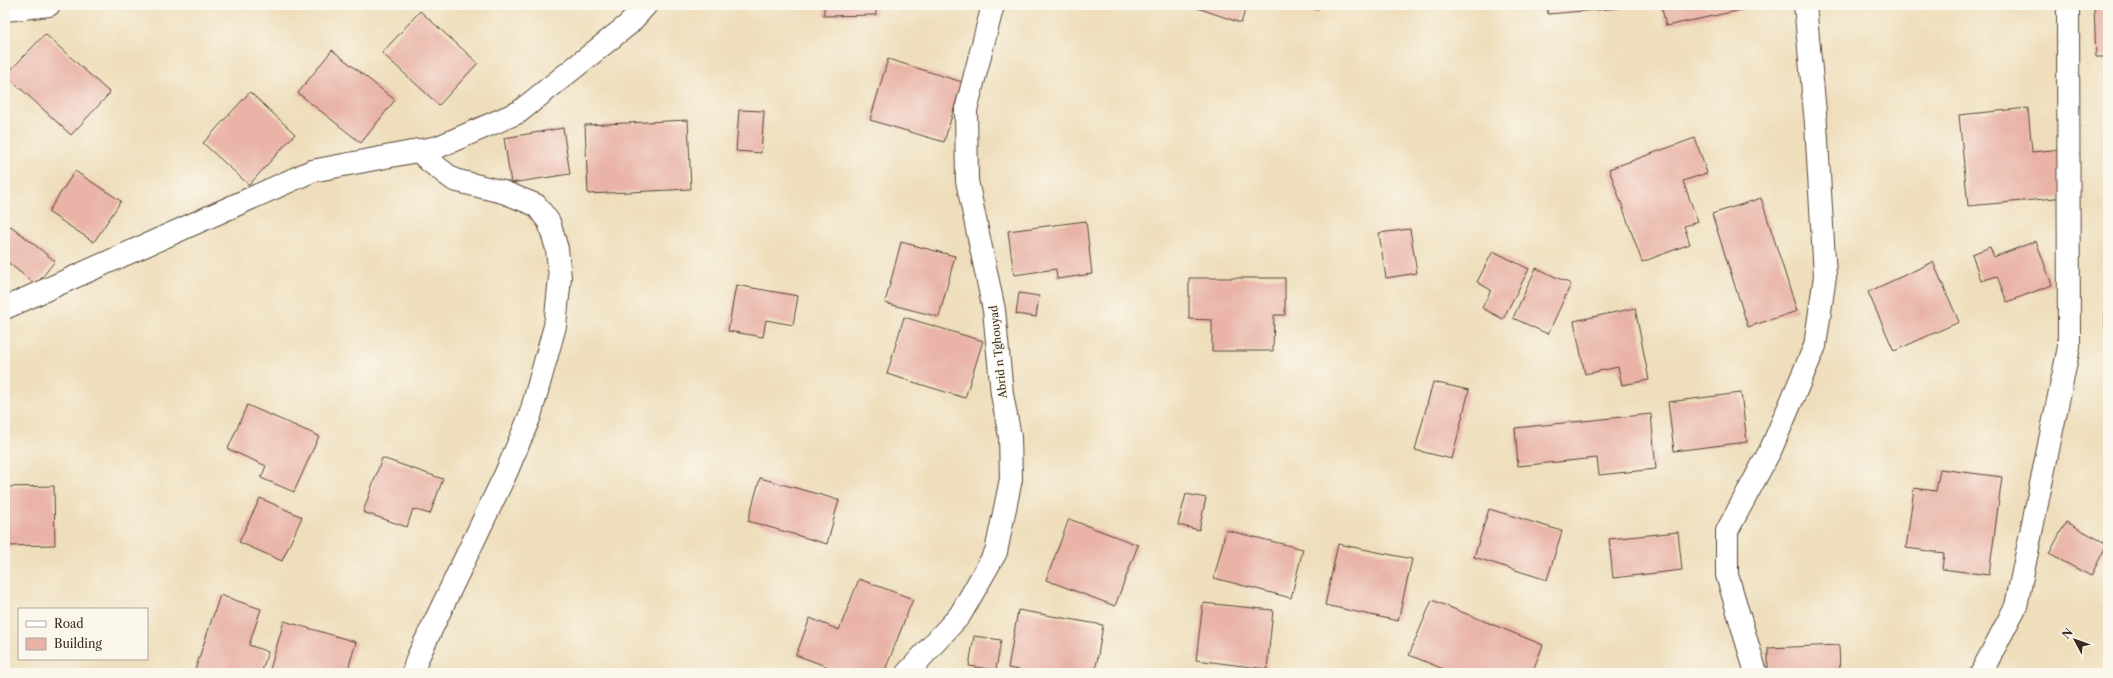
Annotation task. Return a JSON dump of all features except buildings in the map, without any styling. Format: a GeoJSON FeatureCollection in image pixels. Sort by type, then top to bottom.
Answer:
{"type":"FeatureCollection","features":[{"type":"Feature","properties":{"kind":"street"},"geometry":{"type":"LineString","coordinates":[[5,10],[48,5]]}},
{"type":"Feature","properties":{"kind":"street"},"geometry":{"type":"LineString","coordinates":[[5,308],[312,171],[438,146],[519,112],[630,24],[646,5]]}},
{"type":"Feature","properties":{"kind":"street","name":"Abrid n Tghouyad"},"geometry":{"type":"LineString","coordinates":[[907,673],[960,615],[996,552],[1011,479],[1010,437],[1002,394],[994,310],[967,181],[966,110],[993,5]]}},
{"type":"Feature","properties":{"kind":"street"},"geometry":{"type":"LineString","coordinates":[[1756,673],[1727,575],[1727,531],[1771,449],[1815,346],[1825,276],[1816,124],[1805,5]]}},
{"type":"Feature","properties":{"kind":"street"},"geometry":{"type":"LineString","coordinates":[[1981,673],[2016,606],[2069,347],[2068,5]]}},
{"type":"Feature","properties":{"kind":"street"},"geometry":{"type":"LineString","coordinates":[[413,673],[417,659],[506,473],[530,416],[555,326],[560,277],[557,249],[549,222],[536,205],[503,192],[454,180],[429,162],[418,150]]}}]}
